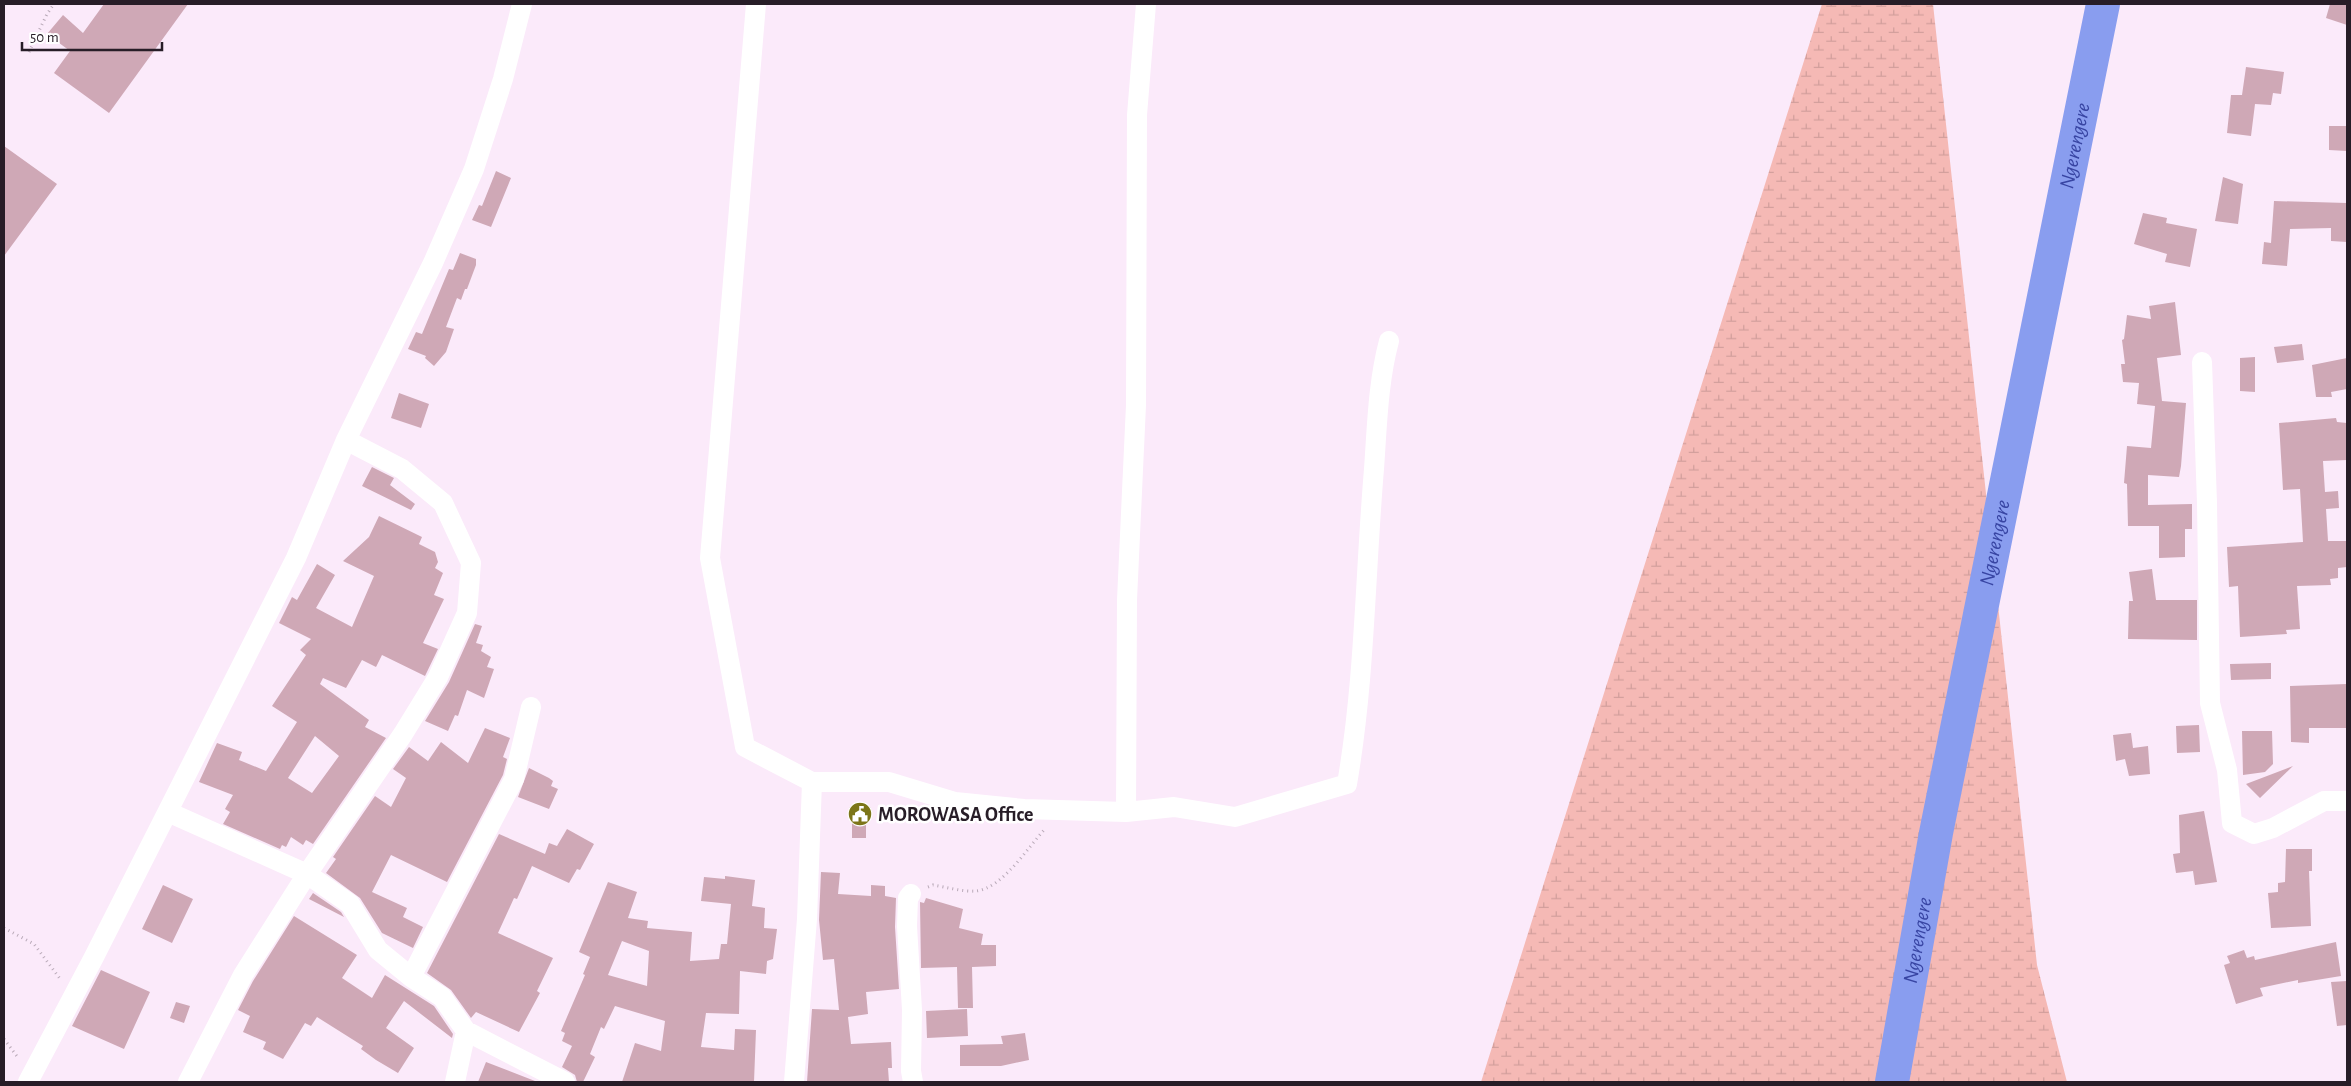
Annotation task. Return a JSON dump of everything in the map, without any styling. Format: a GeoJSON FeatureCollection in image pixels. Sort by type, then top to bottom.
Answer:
{"type":"FeatureCollection","features":[{"type":"Feature","properties":{"kind":"street"},"geometry":{"type":"LineString","coordinates":[[28,1082],[168,812],[296,558],[346,440],[433,263],[474,169],[503,79],[522,4]]}},
{"type":"Feature","properties":{"kind":"street"},"geometry":{"type":"LineString","coordinates":[[756,4],[710,558],[745,747],[812,782],[889,782],[955,802],[1066,810],[1126,812],[1174,807],[1235,817],[1347,784],[1357,725],[1377,423],[1384,359],[1389,341]]}},
{"type":"Feature","properties":{"kind":"street"},"geometry":{"type":"LineString","coordinates":[[1126,812],[1127,600],[1136,405],[1137,115],[1146,4]]}},
{"type":"Feature","properties":{"kind":"street"},"geometry":{"type":"LineString","coordinates":[[2202,362],[2210,704],[2227,770],[2232,823],[2254,834],[2273,828],[2324,801],[2347,801]]}},
{"type":"Feature","properties":{"kind":"street"},"geometry":{"type":"LineString","coordinates":[[188,1082],[243,975],[306,874],[403,734],[438,677],[467,613],[470,563],[443,503],[402,469],[346,440]]}},
{"type":"Feature","properties":{"kind":"street"},"geometry":{"type":"LineString","coordinates":[[411,977],[514,778],[531,707]]}},
{"type":"Feature","properties":{"kind":"street"},"geometry":{"type":"LineString","coordinates":[[794,1082],[808,919],[812,782]]}},
{"type":"Feature","properties":{"kind":"street"},"geometry":{"type":"LineString","coordinates":[[168,812],[306,874],[350,904],[378,950],[411,977],[442,997],[466,1031],[565,1082]]}},
{"type":"Feature","properties":{"kind":"street"},"geometry":{"type":"LineString","coordinates":[[911,894],[908,898],[907,926],[912,1010],[910,1071],[913,1082]]}},
{"type":"Feature","properties":{"kind":"street"},"geometry":{"type":"LineString","coordinates":[[455,1082],[466,1031]]}},
{"type":"Feature","properties":{"kind":"path"},"geometry":{"type":"LineString","coordinates":[[29,52],[47,14],[54,4]]}},
{"type":"Feature","properties":{"kind":"path"},"geometry":{"type":"LineString","coordinates":[[911,894],[933,885],[976,891],[993,884],[1028,852],[1043,830],[1066,810]]}},
{"type":"Feature","properties":{"kind":"path"},"geometry":{"type":"LineString","coordinates":[[4,928],[34,944],[73,997]]}},
{"type":"Feature","properties":{"kind":"green space"},"geometry":{"type":"Polygon","coordinates":[[[1822,4],[1933,4],[2037,965],[2067,1082],[1481,1082],[1822,4]]]}},
{"type":"Feature","properties":{"kind":"building"},"geometry":{"type":"Polygon","coordinates":[[[104,4],[188,4],[109,113],[54,73],[70,51],[47,34],[63,15],[83,33],[104,4]]]}},
{"type":"Feature","properties":{"kind":"building"},"geometry":{"type":"Polygon","coordinates":[[[2330,4],[2347,4],[2347,25],[2326,18],[2330,4]]]}},
{"type":"Feature","properties":{"kind":"building"},"geometry":{"type":"Polygon","coordinates":[[[2246,67],[2284,72],[2281,94],[2273,93],[2271,105],[2255,104],[2251,136],[2227,133],[2231,95],[2242,95],[2246,67]]]}},
{"type":"Feature","properties":{"kind":"building"},"geometry":{"type":"Polygon","coordinates":[[[2329,126],[2347,126],[2347,151],[2329,150],[2329,126]]]}},
{"type":"Feature","properties":{"kind":"building"},"geometry":{"type":"Polygon","coordinates":[[[4,146],[57,184],[4,256],[4,146]]]}},
{"type":"Feature","properties":{"kind":"building"},"geometry":{"type":"Polygon","coordinates":[[[496,171],[511,178],[491,227],[472,220],[479,205],[482,206],[496,171]]]}},
{"type":"Feature","properties":{"kind":"building"},"geometry":{"type":"Polygon","coordinates":[[[2223,177],[2243,184],[2238,224],[2215,221],[2223,177]]]}},
{"type":"Feature","properties":{"kind":"building"},"geometry":{"type":"Polygon","coordinates":[[[2274,201],[2347,203],[2347,242],[2331,241],[2331,228],[2290,229],[2287,266],[2262,264],[2264,242],[2271,243],[2274,201]]]}},
{"type":"Feature","properties":{"kind":"building"},"geometry":{"type":"Polygon","coordinates":[[[2143,213],[2167,218],[2166,223],[2197,229],[2190,267],[2165,262],[2167,254],[2134,244],[2143,213]]]}},
{"type":"Feature","properties":{"kind":"building"},"geometry":{"type":"Polygon","coordinates":[[[460,253],[476,259],[476,265],[461,300],[457,298],[446,327],[454,329],[446,352],[434,366],[425,358],[426,356],[408,349],[416,332],[422,334],[449,269],[453,270],[460,253]]]}},
{"type":"Feature","properties":{"kind":"building"},"geometry":{"type":"Polygon","coordinates":[[[2175,302],[2181,355],[2157,358],[2162,401],[2186,403],[2181,466],[2179,477],[2148,475],[2148,505],[2192,504],[2192,529],[2185,529],[2185,557],[2159,558],[2159,526],[2128,526],[2127,484],[2124,483],[2127,446],[2151,448],[2155,406],[2137,404],[2139,383],[2123,382],[2121,364],[2125,364],[2122,340],[2124,339],[2127,315],[2151,319],[2149,306],[2175,302]]]}},
{"type":"Feature","properties":{"kind":"building"},"geometry":{"type":"Polygon","coordinates":[[[2302,344],[2304,360],[2277,363],[2274,347],[2302,344]]]}},
{"type":"Feature","properties":{"kind":"building"},"geometry":{"type":"Polygon","coordinates":[[[2255,357],[2255,392],[2240,391],[2240,358],[2255,357]]]}},
{"type":"Feature","properties":{"kind":"building"},"geometry":{"type":"Polygon","coordinates":[[[2347,358],[2347,389],[2331,392],[2332,397],[2316,397],[2312,365],[2347,358]]]}},
{"type":"Feature","properties":{"kind":"building"},"geometry":{"type":"Polygon","coordinates":[[[399,393],[429,404],[421,428],[391,418],[399,393]]]}},
{"type":"Feature","properties":{"kind":"building"},"geometry":{"type":"Polygon","coordinates":[[[2336,418],[2337,422],[2347,423],[2347,460],[2323,461],[2325,492],[2338,491],[2339,508],[2326,509],[2328,541],[2347,541],[2347,567],[2338,568],[2338,578],[2330,579],[2331,585],[2297,586],[2300,629],[2286,630],[2287,634],[2240,637],[2238,586],[2229,587],[2227,547],[2303,542],[2300,489],[2283,490],[2279,423],[2336,418]]]}},
{"type":"Feature","properties":{"kind":"building"},"geometry":{"type":"Polygon","coordinates":[[[372,467],[394,478],[390,485],[415,504],[411,510],[362,486],[372,467]]]}},
{"type":"Feature","properties":{"kind":"building"},"geometry":{"type":"Polygon","coordinates":[[[379,516],[422,537],[419,544],[435,552],[438,562],[435,568],[443,573],[434,595],[444,599],[423,643],[438,649],[425,676],[382,655],[376,667],[362,660],[346,688],[323,678],[320,684],[369,720],[365,727],[386,738],[313,844],[306,840],[303,845],[291,837],[286,847],[282,845],[280,849],[223,824],[230,812],[225,809],[233,795],[199,782],[217,743],[242,752],[239,760],[266,771],[297,722],[272,706],[306,655],[300,650],[311,639],[279,623],[292,597],[297,600],[317,564],[335,575],[316,608],[352,627],[374,576],[343,561],[369,537],[379,516]],[[315,736],[288,778],[312,793],[339,756],[315,736]]]}},
{"type":"Feature","properties":{"kind":"building"},"geometry":{"type":"Polygon","coordinates":[[[2152,569],[2156,600],[2197,600],[2197,640],[2128,639],[2129,601],[2133,601],[2129,572],[2152,569]]]}},
{"type":"Feature","properties":{"kind":"building"},"geometry":{"type":"Polygon","coordinates":[[[475,624],[482,626],[476,643],[483,645],[481,651],[491,657],[487,667],[494,669],[484,698],[467,690],[458,716],[455,715],[448,731],[425,721],[449,682],[475,624]]]}},
{"type":"Feature","properties":{"kind":"building"},"geometry":{"type":"Polygon","coordinates":[[[2271,663],[2271,679],[2231,680],[2230,664],[2271,663]]]}},
{"type":"Feature","properties":{"kind":"building"},"geometry":{"type":"Polygon","coordinates":[[[2347,684],[2347,728],[2309,728],[2309,743],[2291,742],[2290,686],[2347,684]]]}},
{"type":"Feature","properties":{"kind":"building"},"geometry":{"type":"Polygon","coordinates":[[[2199,725],[2200,752],[2177,753],[2176,726],[2199,725]]]}},
{"type":"Feature","properties":{"kind":"building"},"geometry":{"type":"Polygon","coordinates":[[[485,728],[510,738],[503,757],[507,759],[503,775],[447,882],[391,855],[372,892],[407,908],[403,917],[423,927],[413,948],[382,933],[360,898],[326,873],[336,859],[333,857],[375,796],[391,807],[406,778],[393,769],[409,747],[428,761],[441,742],[468,763],[485,728]]]}},
{"type":"Feature","properties":{"kind":"building"},"geometry":{"type":"Polygon","coordinates":[[[2242,731],[2272,731],[2273,764],[2265,772],[2243,775],[2242,731]]]}},
{"type":"Feature","properties":{"kind":"building"},"geometry":{"type":"Polygon","coordinates":[[[2131,733],[2133,748],[2148,746],[2150,774],[2129,776],[2125,759],[2116,761],[2113,735],[2131,733]]]}},
{"type":"Feature","properties":{"kind":"building"},"geometry":{"type":"Polygon","coordinates":[[[2293,766],[2260,798],[2246,784],[2293,766]]]}},
{"type":"Feature","properties":{"kind":"building"},"geometry":{"type":"Polygon","coordinates":[[[529,768],[549,778],[553,781],[551,786],[558,789],[549,809],[518,797],[529,768]]]}},
{"type":"Feature","properties":{"kind":"building"},"geometry":{"type":"Polygon","coordinates":[[[852,805],[866,805],[866,838],[852,838],[852,805]]]}},
{"type":"Feature","properties":{"kind":"building"},"geometry":{"type":"Polygon","coordinates":[[[2204,811],[2217,882],[2195,885],[2193,871],[2176,873],[2173,854],[2180,853],[2179,815],[2204,811]]]}},
{"type":"Feature","properties":{"kind":"building"},"geometry":{"type":"Polygon","coordinates":[[[567,829],[594,844],[580,870],[577,869],[569,883],[532,866],[517,899],[514,898],[498,933],[553,958],[537,991],[540,993],[519,1032],[476,1012],[471,1018],[451,990],[427,973],[499,834],[545,854],[549,843],[557,846],[567,829]]]}},
{"type":"Feature","properties":{"kind":"building"},"geometry":{"type":"Polygon","coordinates":[[[2286,849],[2312,849],[2312,871],[2309,871],[2311,926],[2271,928],[2268,893],[2278,892],[2278,883],[2285,882],[2286,849]]]}},
{"type":"Feature","properties":{"kind":"building"},"geometry":{"type":"Polygon","coordinates":[[[821,872],[840,873],[838,894],[871,896],[871,885],[885,886],[885,896],[896,898],[895,927],[899,989],[866,992],[868,1014],[848,1017],[851,1044],[891,1042],[892,1068],[888,1068],[889,1082],[807,1082],[812,1009],[839,1010],[834,959],[823,960],[819,920],[821,872]]]}},
{"type":"Feature","properties":{"kind":"building"},"geometry":{"type":"Polygon","coordinates":[[[725,876],[755,880],[752,906],[765,908],[764,928],[777,929],[773,959],[767,961],[766,974],[740,971],[739,1014],[706,1013],[701,1047],[734,1050],[735,1029],[756,1030],[754,1082],[622,1082],[635,1043],[661,1051],[665,1021],[615,1006],[604,1029],[601,1027],[590,1054],[595,1057],[583,1082],[577,1082],[575,1075],[562,1067],[572,1046],[562,1041],[565,1033],[561,1031],[585,975],[583,974],[590,957],[579,952],[608,882],[637,892],[628,918],[648,921],[647,928],[692,932],[690,961],[719,959],[721,944],[727,944],[731,904],[701,901],[704,877],[725,879],[725,876]],[[622,941],[608,975],[647,986],[649,951],[622,941]]]}},
{"type":"Feature","properties":{"kind":"building"},"geometry":{"type":"Polygon","coordinates":[[[163,885],[193,899],[172,943],[142,929],[163,885]]]}},
{"type":"Feature","properties":{"kind":"building"},"geometry":{"type":"Polygon","coordinates":[[[313,893],[341,912],[344,917],[309,899],[313,893]]]}},
{"type":"Feature","properties":{"kind":"building"},"geometry":{"type":"Polygon","coordinates":[[[926,898],[963,909],[959,928],[983,934],[981,945],[996,945],[996,966],[972,967],[973,1008],[958,1008],[957,967],[921,968],[920,902],[924,903],[926,898]]]}},
{"type":"Feature","properties":{"kind":"building"},"geometry":{"type":"Polygon","coordinates":[[[294,916],[357,955],[342,978],[372,998],[385,975],[434,1006],[453,1034],[452,1038],[404,1001],[386,1028],[414,1048],[398,1073],[361,1049],[363,1046],[317,1017],[311,1026],[305,1023],[283,1059],[263,1049],[266,1042],[243,1032],[250,1016],[238,1010],[253,981],[294,916]]]}},
{"type":"Feature","properties":{"kind":"building"},"geometry":{"type":"Polygon","coordinates":[[[2336,942],[2341,976],[2298,983],[2298,980],[2260,988],[2263,996],[2236,1004],[2224,965],[2230,963],[2227,956],[2244,950],[2247,958],[2254,956],[2255,960],[2336,942]]]}},
{"type":"Feature","properties":{"kind":"building"},"geometry":{"type":"Polygon","coordinates":[[[101,970],[150,992],[124,1049],[72,1026],[101,970]]]}},
{"type":"Feature","properties":{"kind":"building"},"geometry":{"type":"Polygon","coordinates":[[[2347,981],[2347,1025],[2337,1026],[2331,982],[2347,981]]]}},
{"type":"Feature","properties":{"kind":"building"},"geometry":{"type":"Polygon","coordinates":[[[176,1002],[190,1006],[184,1023],[170,1018],[176,1002]]]}},
{"type":"Feature","properties":{"kind":"building"},"geometry":{"type":"Polygon","coordinates":[[[967,1009],[968,1036],[927,1038],[926,1011],[967,1009]]]}},
{"type":"Feature","properties":{"kind":"building"},"geometry":{"type":"Polygon","coordinates":[[[1025,1033],[1029,1060],[1001,1066],[960,1066],[960,1045],[1003,1044],[1001,1036],[1025,1033]]]}},
{"type":"Feature","properties":{"kind":"building"},"geometry":{"type":"Polygon","coordinates":[[[486,1062],[535,1081],[535,1082],[478,1082],[486,1062]]]}},
{"type":"Feature","properties":{"kind":"waterway","name":"Ngerengere"},"geometry":{"type":"LineString","coordinates":[[1892,1082],[1936,833],[2103,4]]}},
{"type":"Feature","properties":{"kind":"place","name":"MOROWASA Office"},"geometry":{"type":"Point","coordinates":[860,814]}}]}
